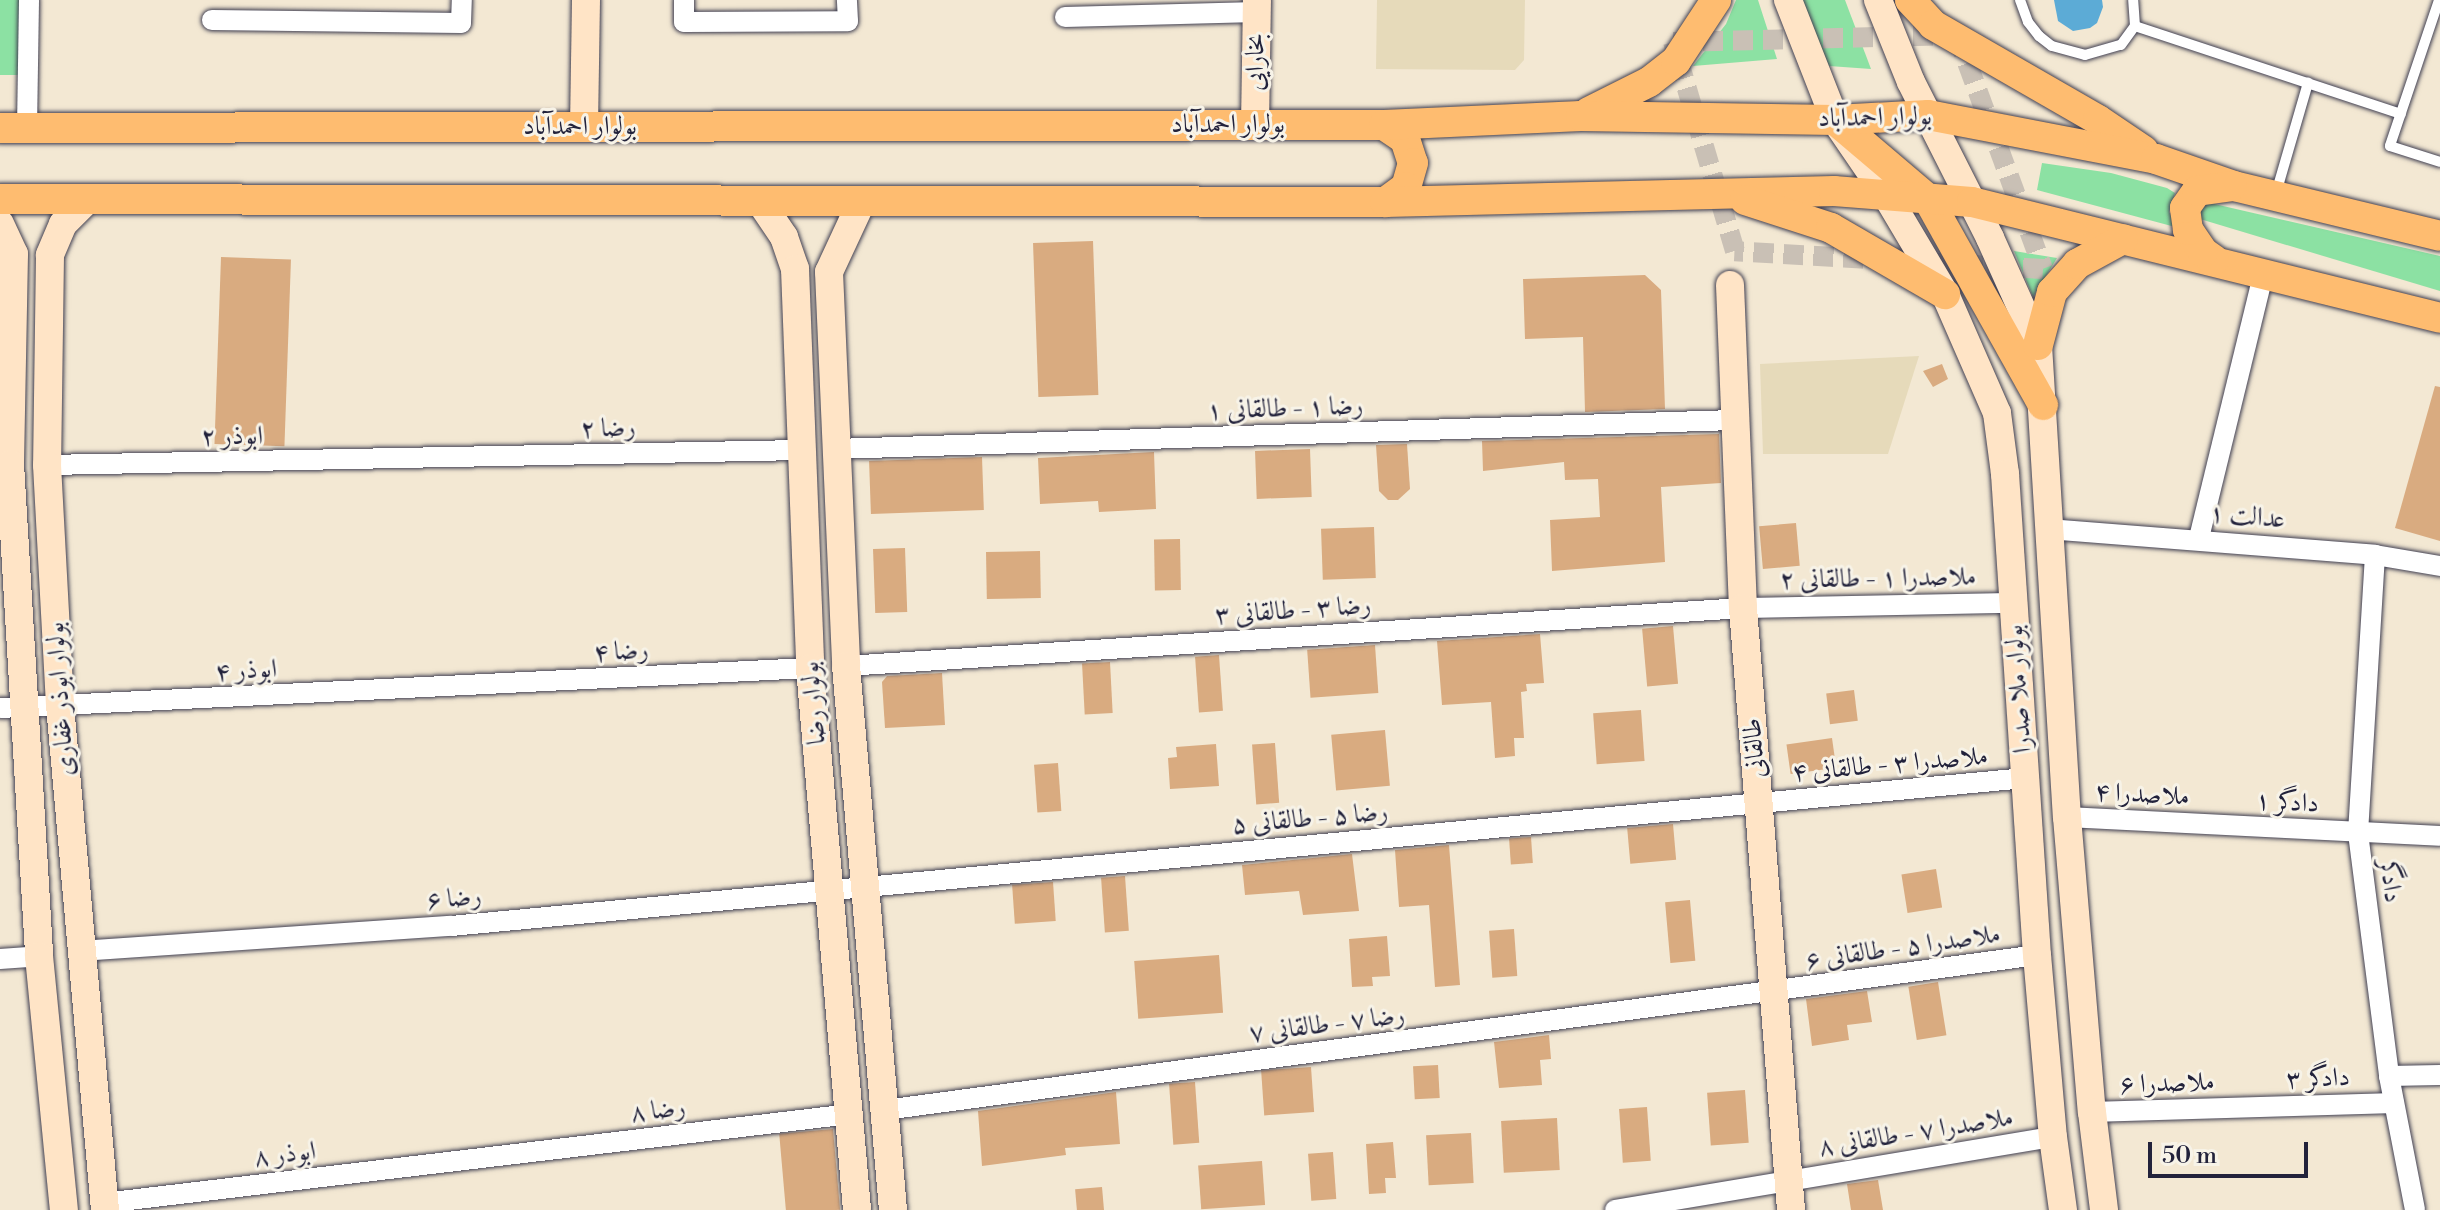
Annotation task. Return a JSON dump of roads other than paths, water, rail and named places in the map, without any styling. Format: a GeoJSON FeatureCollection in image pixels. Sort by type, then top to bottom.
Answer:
{"type":"FeatureCollection","features":[{"type":"Feature","properties":{"kind":"main road"},"geometry":{"type":"LineString","coordinates":[[1581,116],[1649,82],[1676,61],[1716,0]]}},
{"type":"Feature","properties":{"kind":"main road"},"geometry":{"type":"LineString","coordinates":[[1910,0],[1933,25],[2098,120],[2156,159]]}},
{"type":"Feature","properties":{"kind":"main road","name":"بولوار احمدآباد"},"geometry":{"type":"LineString","coordinates":[[13,128],[1384,125],[1581,116],[1835,120],[1928,115],[2156,159],[2234,186],[2440,236]]}},
{"type":"Feature","properties":{"kind":"main road"},"geometry":{"type":"LineString","coordinates":[[1835,120],[1928,199],[2043,405]]}},
{"type":"Feature","properties":{"kind":"main road"},"geometry":{"type":"LineString","coordinates":[[1384,125],[1405,139],[1413,163],[1406,187],[1385,202]]}},
{"type":"Feature","properties":{"kind":"main road"},"geometry":{"type":"LineString","coordinates":[[2214,260],[2203,252],[2188,230],[2185,208],[2197,191],[2234,186]]}},
{"type":"Feature","properties":{"kind":"main road"},"geometry":{"type":"LineString","coordinates":[[1720,192],[1831,228],[1945,294]]}},
{"type":"Feature","properties":{"kind":"main road"},"geometry":{"type":"LineString","coordinates":[[0,199],[1385,202],[1720,192],[1885,193],[1972,202],[2440,318]]}},
{"type":"Feature","properties":{"kind":"main road"},"geometry":{"type":"LineString","coordinates":[[2038,345],[2052,292],[2077,264],[2123,239]]}},
{"type":"Feature","properties":{"kind":"street"},"geometry":{"type":"LineString","coordinates":[[13,128],[29,0]]}},
{"type":"Feature","properties":{"kind":"street"},"geometry":{"type":"LineString","coordinates":[[212,20],[461,23],[462,0]]}},
{"type":"Feature","properties":{"kind":"street"},"geometry":{"type":"LineString","coordinates":[[584,127],[586,0]]}},
{"type":"Feature","properties":{"kind":"street"},"geometry":{"type":"LineString","coordinates":[[684,0],[684,22],[848,21],[847,0]]}},
{"type":"Feature","properties":{"kind":"street","name":"بولوار ملا صدرا"},"geometry":{"type":"LineString","coordinates":[[1788,0],[1835,120],[1885,193],[1945,294],[1997,413],[2005,474],[2037,955],[2053,1137],[2063,1210]]}},
{"type":"Feature","properties":{"kind":"street","name":"بولوار ملا صدرا"},"geometry":{"type":"LineString","coordinates":[[1878,0],[1928,115],[2038,345],[2067,817],[2092,1112],[2104,1210]]}},
{"type":"Feature","properties":{"kind":"street"},"geometry":{"type":"LineString","coordinates":[[1065,17],[1257,6]]}},
{"type":"Feature","properties":{"kind":"street","name":"بخارایی"},"geometry":{"type":"LineString","coordinates":[[1255,125],[1257,6]]}},
{"type":"Feature","properties":{"kind":"street","name":"بولوار ابوذر غفاری"},"geometry":{"type":"LineString","coordinates":[[87,200],[63,224],[50,255],[47,465],[60,705],[104,1206]]}},
{"type":"Feature","properties":{"kind":"street","name":"بولوار رضا"},"geometry":{"type":"LineString","coordinates":[[761,203],[784,237],[795,269],[810,668],[857,1210]]}},
{"type":"Feature","properties":{"kind":"street","name":"بولوار رضا"},"geometry":{"type":"LineString","coordinates":[[861,203],[829,272],[846,666],[893,1210]]}},
{"type":"Feature","properties":{"kind":"street","name":"بولوار ابوذر غفاری"},"geometry":{"type":"LineString","coordinates":[[0,224],[14,254],[5,464],[12,707],[39,956],[59,1209]]}},
{"type":"Feature","properties":{"kind":"street"},"geometry":{"type":"LineString","coordinates":[[14,254],[20,249],[37,246],[50,255]]}},
{"type":"Feature","properties":{"kind":"street"},"geometry":{"type":"LineString","coordinates":[[795,269],[800,262],[817,259],[829,272]]}},
{"type":"Feature","properties":{"kind":"street"},"geometry":{"type":"LineString","coordinates":[[2199,538],[2264,272]]}},
{"type":"Feature","properties":{"kind":"street","name":"طالقانی"},"geometry":{"type":"LineString","coordinates":[[1730,285],[1743,608],[1791,1210]]}},
{"type":"Feature","properties":{"kind":"street"},"geometry":{"type":"LineString","coordinates":[[1997,413],[2012,398],[2023,396],[2043,405]]}},
{"type":"Feature","properties":{"kind":"street","name":"رضا ۱ - طالقانی ۱"},"geometry":{"type":"LineString","coordinates":[[836,449],[1735,420]]}},
{"type":"Feature","properties":{"kind":"street","name":"رضا ۲"},"geometry":{"type":"LineString","coordinates":[[417,460],[801,450]]}},
{"type":"Feature","properties":{"kind":"street","name":"ابوذر ۲"},"geometry":{"type":"LineString","coordinates":[[47,465],[417,460]]}},
{"type":"Feature","properties":{"kind":"street","name":"عدالت ۱"},"geometry":{"type":"LineString","coordinates":[[2048,529],[2199,538],[2375,555],[2440,566]]}},
{"type":"Feature","properties":{"kind":"street","name":"دادگر"},"geometry":{"type":"LineString","coordinates":[[2375,555],[2358,833],[2389,1076],[2415,1210]]}},
{"type":"Feature","properties":{"kind":"street","name":"ملاصدرا ۱ - طالقانی ۲"},"geometry":{"type":"LineString","coordinates":[[1743,608],[2013,603]]}},
{"type":"Feature","properties":{"kind":"street","name":"رضا ۳ - طالقانی ۳"},"geometry":{"type":"LineString","coordinates":[[846,666],[1743,608]]}},
{"type":"Feature","properties":{"kind":"street","name":"رضا ۴"},"geometry":{"type":"LineString","coordinates":[[434,688],[810,668]]}},
{"type":"Feature","properties":{"kind":"street","name":"ابوذر ۴"},"geometry":{"type":"LineString","coordinates":[[12,707],[434,688]]}},
{"type":"Feature","properties":{"kind":"street","name":"ملاصدرا ۳ - طالقانی ۴"},"geometry":{"type":"LineString","coordinates":[[1759,803],[2025,778]]}},
{"type":"Feature","properties":{"kind":"street","name":"رضا ۵ - طالقانی ۵"},"geometry":{"type":"LineString","coordinates":[[831,890],[1759,803]]}},
{"type":"Feature","properties":{"kind":"street","name":"ملاصدرا ۴"},"geometry":{"type":"LineString","coordinates":[[2067,817],[2214,825]]}},
{"type":"Feature","properties":{"kind":"street","name":"دادگر ۱"},"geometry":{"type":"LineString","coordinates":[[2214,825],[2440,836]]}},
{"type":"Feature","properties":{"kind":"street","name":"رضا ۶"},"geometry":{"type":"LineString","coordinates":[[80,951],[451,926],[831,890]]}},
{"type":"Feature","properties":{"kind":"street","name":"ملاصدرا ۵ - طالقانی ۶"},"geometry":{"type":"LineString","coordinates":[[1776,993],[2037,955]]}},
{"type":"Feature","properties":{"kind":"street"},"geometry":{"type":"LineString","coordinates":[[0,959],[39,956]]}},
{"type":"Feature","properties":{"kind":"street","name":"رضا ۷ - طالقانی ۷"},"geometry":{"type":"LineString","coordinates":[[885,1110],[1776,993]]}},
{"type":"Feature","properties":{"kind":"street"},"geometry":{"type":"LineString","coordinates":[[2389,1076],[2440,1075]]}},
{"type":"Feature","properties":{"kind":"street","name":"دادگر ۳"},"geometry":{"type":"LineString","coordinates":[[2244,1107],[2394,1103]]}},
{"type":"Feature","properties":{"kind":"street","name":"ملاصدرا ۶"},"geometry":{"type":"LineString","coordinates":[[2092,1112],[2244,1107]]}},
{"type":"Feature","properties":{"kind":"street","name":"رضا ۸"},"geometry":{"type":"LineString","coordinates":[[473,1159],[850,1114]]}},
{"type":"Feature","properties":{"kind":"street","name":"ملاصدرا ۷ - طالقانی ۸"},"geometry":{"type":"LineString","coordinates":[[1615,1210],[2053,1137]]}},
{"type":"Feature","properties":{"kind":"street","name":"ابوذر ۸"},"geometry":{"type":"LineString","coordinates":[[104,1206],[473,1159]]}},
{"type":"Feature","properties":{"kind":"street"},"geometry":{"type":"LineString","coordinates":[[59,1209],[104,1206]]}},
{"type":"Feature","properties":{"kind":"lane"},"geometry":{"type":"LineString","coordinates":[[2020,0],[2028,22],[2039,36],[2068,53],[2085,55],[2121,45],[2135,26],[2133,0]]}},
{"type":"Feature","properties":{"kind":"lane"},"geometry":{"type":"LineString","coordinates":[[2439,0],[2390,146],[2440,162]]}},
{"type":"Feature","properties":{"kind":"lane"},"geometry":{"type":"LineString","coordinates":[[2135,26],[2401,114]]}},
{"type":"Feature","properties":{"kind":"lane"},"geometry":{"type":"LineString","coordinates":[[2275,196],[2308,83]]}},
{"type":"Feature","properties":{"kind":"water"},"geometry":{"type":"Polygon","coordinates":[[[2054,0],[2102,0],[2103,7],[2097,23],[2090,28],[2073,31],[2058,21],[2054,0]]]}},
{"type":"Feature","properties":{"kind":"tunnel"},"geometry":{"type":"LineString","coordinates":[[1957,35],[2043,269],[1735,251],[1673,42],[1957,35]]}}]}
